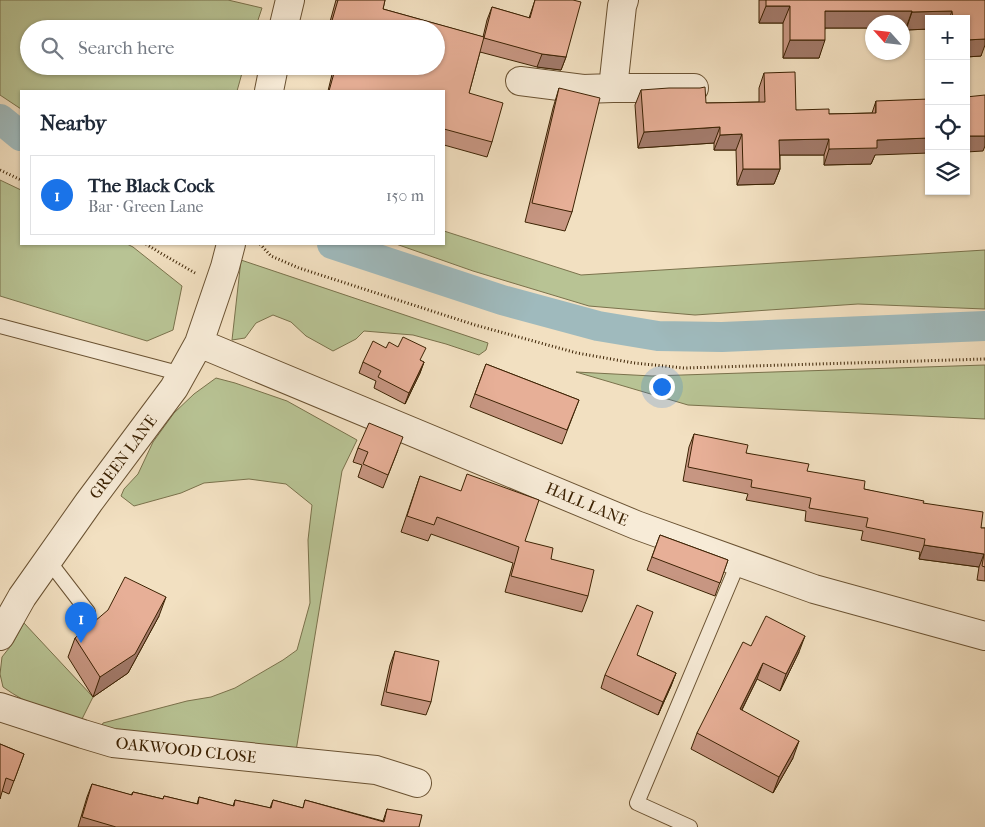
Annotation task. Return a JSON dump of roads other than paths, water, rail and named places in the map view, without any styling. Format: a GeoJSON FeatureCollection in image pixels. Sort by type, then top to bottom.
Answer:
{"type":"FeatureCollection","features":[{"type":"Feature","properties":{"kind":"street"},"geometry":{"type":"LineString","coordinates":[[285,20],[290,0]]}},
{"type":"Feature","properties":{"kind":"street"},"geometry":{"type":"LineString","coordinates":[[613,88],[624,0]]}},
{"type":"Feature","properties":{"kind":"street"},"geometry":{"type":"LineString","coordinates":[[269,90],[272,75]]}},
{"type":"Feature","properties":{"kind":"street"},"geometry":{"type":"LineString","coordinates":[[520,81],[583,89],[694,88]]}},
{"type":"Feature","properties":{"kind":"street","name":"GREEN LANE"},"geometry":{"type":"LineString","coordinates":[[0,636],[22,597],[89,502],[174,388],[200,343],[228,255]]}},
{"type":"Feature","properties":{"kind":"street","name":"HALL LANE"},"geometry":{"type":"LineString","coordinates":[[200,343],[636,525],[814,589],[985,636]]}},
{"type":"Feature","properties":{"kind":"street","name":"OAKWOOD CLOSE"},"geometry":{"type":"LineString","coordinates":[[0,707],[112,743],[377,760],[417,783]]}},
{"type":"Feature","properties":{"kind":"lane"},"geometry":{"type":"LineString","coordinates":[[0,326],[182,374]]}},
{"type":"Feature","properties":{"kind":"lane"},"geometry":{"type":"LineString","coordinates":[[48,560],[88,612]]}},
{"type":"Feature","properties":{"kind":"lane"},"geometry":{"type":"LineString","coordinates":[[690,827],[638,803],[739,561]]}},
{"type":"Feature","properties":{"kind":"waterway"},"geometry":{"type":"LineString","coordinates":[[0,119],[20,135]]}},
{"type":"Feature","properties":{"kind":"waterway"},"geometry":{"type":"LineString","coordinates":[[335,245],[502,300],[598,326],[658,336],[722,337],[985,326]]}},
{"type":"Feature","properties":{"kind":"place","name":"The Black Cock"},"geometry":{"type":"Point","coordinates":[81,643]}}]}
